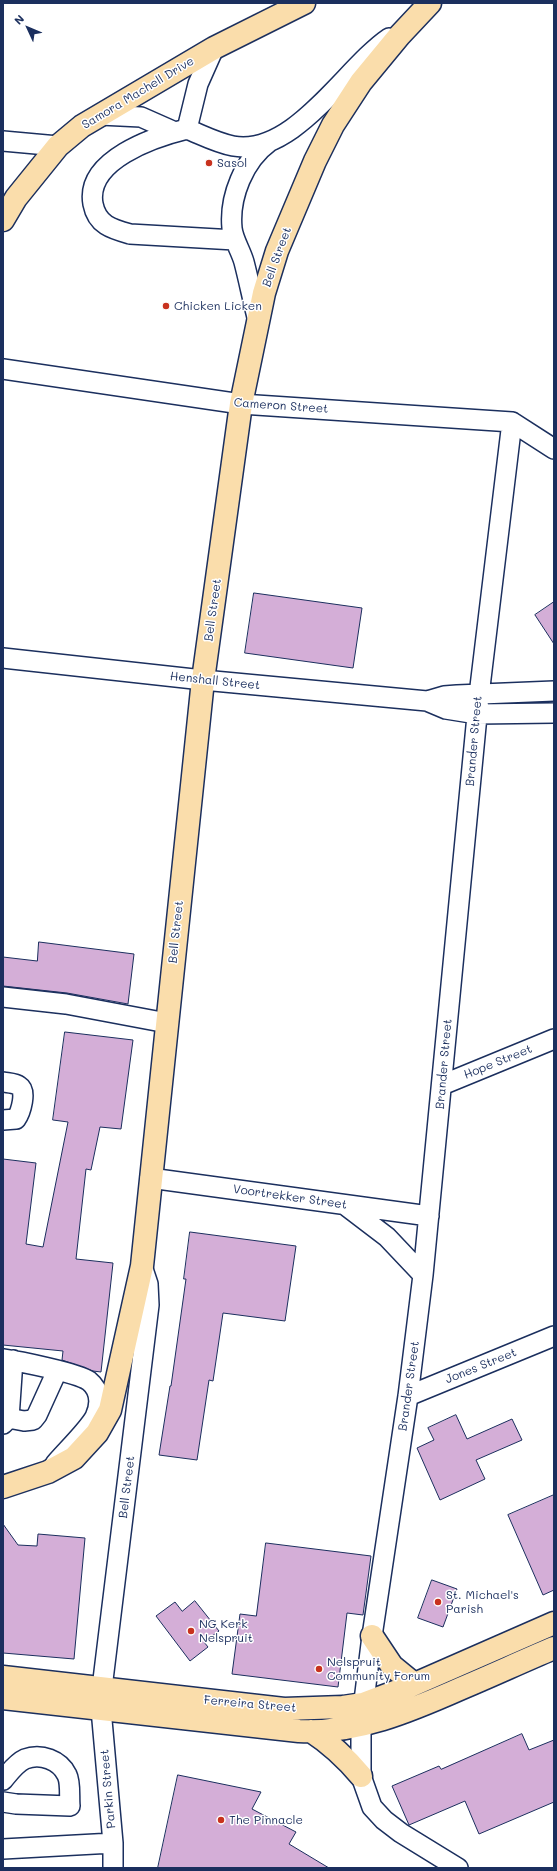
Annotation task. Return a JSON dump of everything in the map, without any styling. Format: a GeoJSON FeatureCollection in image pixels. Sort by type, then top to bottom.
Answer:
{"type":"FeatureCollection","features":[{"type":"Feature","properties":{"kind":"main road","name":"Samora Machell Drive"},"geometry":{"type":"LineString","coordinates":[[3,220],[16,198],[58,146],[82,126],[214,48],[304,3]]}},
{"type":"Feature","properties":{"kind":"main road","name":"Bell Street"},"geometry":{"type":"LineString","coordinates":[[3,1486],[48,1472],[74,1458],[98,1433],[110,1410],[142,1266],[203,680],[241,404],[264,293],[277,251],[315,161],[333,125],[361,82],[430,3]]}},
{"type":"Feature","properties":{"kind":"main road","name":"Ferreira Street"},"geometry":{"type":"LineString","coordinates":[[3,1677],[102,1699],[311,1731],[321,1731],[362,1715],[414,1684],[554,1623]]}},
{"type":"Feature","properties":{"kind":"main road"},"geometry":{"type":"LineString","coordinates":[[372,1636],[392,1666],[414,1684]]}},
{"type":"Feature","properties":{"kind":"main road","name":"Ferreira Street"},"geometry":{"type":"LineString","coordinates":[[3,1698],[102,1699],[284,1709],[329,1708],[362,1715],[415,1709],[554,1648]]}},
{"type":"Feature","properties":{"kind":"main road"},"geometry":{"type":"LineString","coordinates":[[311,1731],[345,1757],[362,1776]]}},
{"type":"Feature","properties":{"kind":"street"},"geometry":{"type":"LineString","coordinates":[[258,323],[244,261],[235,240],[232,228],[232,214],[238,187],[248,164],[263,146],[296,126],[320,107],[352,71],[383,42],[412,22]]}},
{"type":"Feature","properties":{"kind":"street"},"geometry":{"type":"LineString","coordinates":[[181,130],[198,84],[214,48]]}},
{"type":"Feature","properties":{"kind":"street"},"geometry":{"type":"LineString","coordinates":[[100,115],[141,116],[233,146],[247,147],[270,141]]}},
{"type":"Feature","properties":{"kind":"street"},"geometry":{"type":"LineString","coordinates":[[181,130],[157,137],[127,152],[110,164],[98,177],[91,194],[94,207],[100,221],[114,230],[130,234],[235,240]]}},
{"type":"Feature","properties":{"kind":"street"},"geometry":{"type":"LineString","coordinates":[[3,141],[58,146]]}},
{"type":"Feature","properties":{"kind":"street","name":"Cameron Street"},"geometry":{"type":"LineString","coordinates":[[3,369],[241,404],[512,422],[554,449]]}},
{"type":"Feature","properties":{"kind":"street","name":"Brander Street"},"geometry":{"type":"LineString","coordinates":[[458,1868],[384,1820],[372,1807],[362,1776],[362,1715],[372,1636],[408,1396],[423,1275],[478,704],[512,422]]}},
{"type":"Feature","properties":{"kind":"street","name":"Henshall Street"},"geometry":{"type":"LineString","coordinates":[[3,658],[203,680],[427,701],[446,709],[554,691]]}},
{"type":"Feature","properties":{"kind":"street","name":"Henshall Street"},"geometry":{"type":"LineString","coordinates":[[478,704],[554,713]]}},
{"type":"Feature","properties":{"kind":"street"},"geometry":{"type":"LineString","coordinates":[[3,997],[66,1004],[167,1023]]}},
{"type":"Feature","properties":{"kind":"street","name":"Hope Street"},"geometry":{"type":"LineString","coordinates":[[442,1085],[554,1039]]}},
{"type":"Feature","properties":{"kind":"street"},"geometry":{"type":"LineString","coordinates":[[3,1082],[18,1085],[22,1089],[23,1094],[19,1115],[16,1119],[3,1120]]}},
{"type":"Feature","properties":{"kind":"street","name":"Voortrekker Street"},"geometry":{"type":"LineString","coordinates":[[150,1178],[429,1216]]}},
{"type":"Feature","properties":{"kind":"street"},"geometry":{"type":"LineString","coordinates":[[345,1205],[387,1237],[423,1275]]}},
{"type":"Feature","properties":{"kind":"street","name":"Bell Street"},"geometry":{"type":"LineString","coordinates":[[102,1699],[149,1305],[148,1284],[142,1266]]}},
{"type":"Feature","properties":{"kind":"street","name":"Jones Street"},"geometry":{"type":"LineString","coordinates":[[408,1396],[554,1336]]}},
{"type":"Feature","properties":{"kind":"street"},"geometry":{"type":"LineString","coordinates":[[48,1472],[94,1418],[99,1396],[94,1386],[88,1380],[57,1371],[8,1360],[5,1420],[33,1420],[37,1415],[57,1371]]}},
{"type":"Feature","properties":{"kind":"street","name":"Parkin Street"},"geometry":{"type":"LineString","coordinates":[[102,1699],[114,1868]]}},
{"type":"Feature","properties":{"kind":"street"},"geometry":{"type":"LineString","coordinates":[[3,1780],[14,1767],[26,1759],[47,1757],[60,1765],[68,1777],[70,1806],[16,1804],[3,1802]]}},
{"type":"Feature","properties":{"kind":"street"},"geometry":{"type":"LineString","coordinates":[[3,1849],[113,1843]]}},
{"type":"Feature","properties":{"kind":"building"},"geometry":{"type":"Polygon","coordinates":[[[254,593],[362,608],[353,668],[245,653],[254,593]]]}},
{"type":"Feature","properties":{"kind":"building"},"geometry":{"type":"Polygon","coordinates":[[[554,602],[554,644],[535,615],[554,602]]]}},
{"type":"Feature","properties":{"kind":"building"},"geometry":{"type":"Polygon","coordinates":[[[39,942],[134,954],[128,1004],[67,993],[3,986],[3,957],[37,961],[39,942]]]}},
{"type":"Feature","properties":{"kind":"building"},"geometry":{"type":"Polygon","coordinates":[[[65,1032],[133,1040],[121,1129],[100,1127],[91,1170],[86,1169],[76,1259],[113,1263],[101,1372],[93,1371],[62,1360],[63,1351],[3,1345],[3,1159],[36,1163],[26,1244],[43,1247],[68,1122],[53,1120],[65,1032]]]}},
{"type":"Feature","properties":{"kind":"building"},"geometry":{"type":"Polygon","coordinates":[[[190,1232],[296,1246],[285,1321],[223,1313],[213,1381],[209,1380],[197,1460],[159,1455],[171,1386],[186,1279],[184,1279],[190,1232]]]}},
{"type":"Feature","properties":{"kind":"building"},"geometry":{"type":"Polygon","coordinates":[[[456,1415],[467,1439],[512,1419],[522,1440],[476,1460],[485,1479],[440,1500],[417,1448],[434,1440],[428,1428],[456,1415]]]}},
{"type":"Feature","properties":{"kind":"building"},"geometry":{"type":"Polygon","coordinates":[[[554,1495],[554,1590],[543,1595],[508,1515],[554,1495]]]}},
{"type":"Feature","properties":{"kind":"building"},"geometry":{"type":"Polygon","coordinates":[[[3,1524],[18,1545],[37,1546],[38,1534],[85,1538],[74,1659],[3,1653],[3,1524]]]}},
{"type":"Feature","properties":{"kind":"building"},"geometry":{"type":"Polygon","coordinates":[[[266,1543],[371,1556],[363,1615],[347,1613],[338,1687],[232,1674],[240,1614],[256,1616],[266,1543]]]}},
{"type":"Feature","properties":{"kind":"building"},"geometry":{"type":"Polygon","coordinates":[[[432,1580],[457,1589],[443,1627],[418,1618],[432,1580]]]}},
{"type":"Feature","properties":{"kind":"building"},"geometry":{"type":"Polygon","coordinates":[[[195,1601],[219,1631],[204,1642],[208,1647],[190,1661],[156,1616],[175,1602],[182,1611],[195,1601]]]}},
{"type":"Feature","properties":{"kind":"building"},"geometry":{"type":"Polygon","coordinates":[[[522,1734],[529,1750],[554,1740],[554,1802],[479,1834],[465,1801],[409,1825],[392,1786],[439,1766],[441,1769],[522,1734]]]}},
{"type":"Feature","properties":{"kind":"building","name":"The Pinnacle"},"geometry":{"type":"Polygon","coordinates":[[[178,1775],[261,1792],[252,1809],[296,1832],[289,1844],[329,1868],[158,1868],[178,1775]]]}},
{"type":"Feature","properties":{"kind":"place","name":"Sasol"},"geometry":{"type":"Point","coordinates":[209,163]}},
{"type":"Feature","properties":{"kind":"place","name":"Chicken Licken"},"geometry":{"type":"Point","coordinates":[166,306]}},
{"type":"Feature","properties":{"kind":"place","name":"St. Michael's Parish"},"geometry":{"type":"Point","coordinates":[438,1602]}},
{"type":"Feature","properties":{"kind":"place","name":"NG Kerk Nelspruit"},"geometry":{"type":"Point","coordinates":[191,1631]}},
{"type":"Feature","properties":{"kind":"place","name":"Nelspruit Community Forum"},"geometry":{"type":"Point","coordinates":[319,1669]}},
{"type":"Feature","properties":{"kind":"place","name":"The Pinnacle"},"geometry":{"type":"Point","coordinates":[221,1820]}}]}
